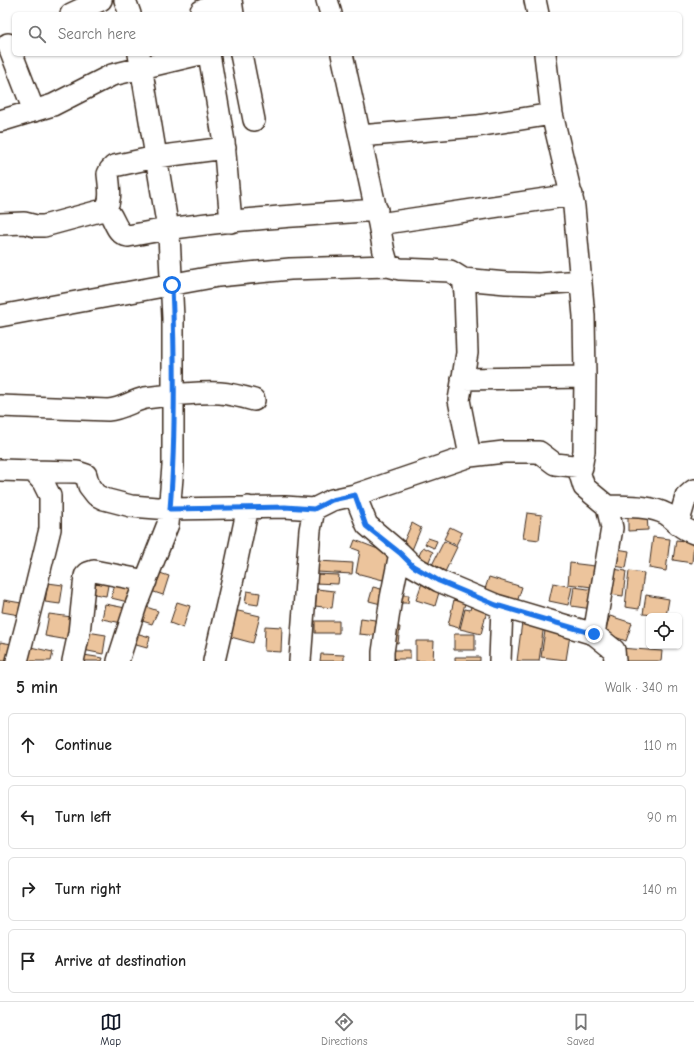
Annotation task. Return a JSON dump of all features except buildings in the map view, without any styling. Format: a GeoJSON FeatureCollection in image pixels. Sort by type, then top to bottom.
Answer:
{"type":"FeatureCollection","features":[{"type":"Feature","properties":{"kind":"street"},"geometry":{"type":"LineString","coordinates":[[75,12],[101,0]]}},
{"type":"Feature","properties":{"kind":"street"},"geometry":{"type":"LineString","coordinates":[[125,0],[129,12]]}},
{"type":"Feature","properties":{"kind":"street"},"geometry":{"type":"LineString","coordinates":[[327,0],[330,12]]}},
{"type":"Feature","properties":{"kind":"street"},"geometry":{"type":"LineString","coordinates":[[535,0],[538,12]]}},
{"type":"Feature","properties":{"kind":"street"},"geometry":{"type":"LineString","coordinates":[[7,44],[34,111]]}},
{"type":"Feature","properties":{"kind":"street"},"geometry":{"type":"LineString","coordinates":[[0,121],[53,105],[140,61],[183,56]]}},
{"type":"Feature","properties":{"kind":"street"},"geometry":{"type":"LineString","coordinates":[[209,56],[225,148],[231,222]]}},
{"type":"Feature","properties":{"kind":"street"},"geometry":{"type":"LineString","coordinates":[[241,56],[254,120]]}},
{"type":"Feature","properties":{"kind":"street"},"geometry":{"type":"LineString","coordinates":[[344,56],[388,266]]}},
{"type":"Feature","properties":{"kind":"street"},"geometry":{"type":"LineString","coordinates":[[545,56],[552,114],[574,207],[584,316],[584,451],[580,474],[584,487],[607,506],[652,510],[667,514],[686,528]]}},
{"type":"Feature","properties":{"kind":"street"},"geometry":{"type":"LineString","coordinates":[[118,661],[168,524],[174,466],[173,318],[168,228],[140,61]]}},
{"type":"Feature","properties":{"kind":"street"},"geometry":{"type":"LineString","coordinates":[[360,136],[477,126],[552,114]]}},
{"type":"Feature","properties":{"kind":"street"},"geometry":{"type":"LineString","coordinates":[[0,224],[24,223],[44,226],[103,210],[106,208],[109,200],[108,174],[112,168],[118,164],[225,148]]}},
{"type":"Feature","properties":{"kind":"street"},"geometry":{"type":"LineString","coordinates":[[106,208],[111,213],[119,233],[128,236],[168,228],[231,222],[378,217],[572,195]]}},
{"type":"Feature","properties":{"kind":"street"},"geometry":{"type":"LineString","coordinates":[[0,316],[218,276],[290,269],[388,266],[400,269],[450,271],[463,279],[506,284],[539,284],[581,281]]}},
{"type":"Feature","properties":{"kind":"street"},"geometry":{"type":"LineString","coordinates":[[463,279],[465,293],[467,353],[459,400],[470,456]]}},
{"type":"Feature","properties":{"kind":"street"},"geometry":{"type":"LineString","coordinates":[[462,379],[585,377]]}},
{"type":"Feature","properties":{"kind":"street"},"geometry":{"type":"LineString","coordinates":[[0,406],[108,410],[117,409],[136,400],[174,395],[220,393],[254,400]]}},
{"type":"Feature","properties":{"kind":"street"},"geometry":{"type":"LineString","coordinates":[[0,470],[77,472],[86,475],[89,486],[96,495],[104,500],[131,506],[170,509],[285,507],[314,509],[332,500],[355,495],[470,456],[504,452],[539,452],[555,464],[582,467]]}},
{"type":"Feature","properties":{"kind":"street"},"geometry":{"type":"LineString","coordinates":[[17,661],[50,529],[50,496],[43,482],[33,471]]}},
{"type":"Feature","properties":{"kind":"street"},"geometry":{"type":"LineString","coordinates":[[686,528],[686,497],[694,490]]}},
{"type":"Feature","properties":{"kind":"street"},"geometry":{"type":"LineString","coordinates":[[355,495],[366,526],[400,553],[413,566],[439,581],[502,607],[594,634],[614,650],[615,661]]}},
{"type":"Feature","properties":{"kind":"street"},"geometry":{"type":"LineString","coordinates":[[594,634],[612,528],[607,506]]}},
{"type":"Feature","properties":{"kind":"street"},"geometry":{"type":"LineString","coordinates":[[214,661],[248,507]]}},
{"type":"Feature","properties":{"kind":"street"},"geometry":{"type":"LineString","coordinates":[[300,661],[310,530],[314,509]]}},
{"type":"Feature","properties":{"kind":"street"},"geometry":{"type":"LineString","coordinates":[[383,661],[391,598],[400,553]]}},
{"type":"Feature","properties":{"kind":"street"},"geometry":{"type":"LineString","coordinates":[[73,661],[79,633],[85,576],[94,571],[146,581]]}},
{"type":"Feature","properties":{"kind":"street"},"geometry":{"type":"LineString","coordinates":[[500,661],[502,607]]}},
{"type":"Feature","properties":{"kind":"route"},"geometry":{"type":"LineString","coordinates":[[172,285],[174,466],[170,509],[285,507],[314,509],[332,500],[355,495],[366,526],[400,553],[413,566],[439,581],[496,605],[594,634]]}}]}
